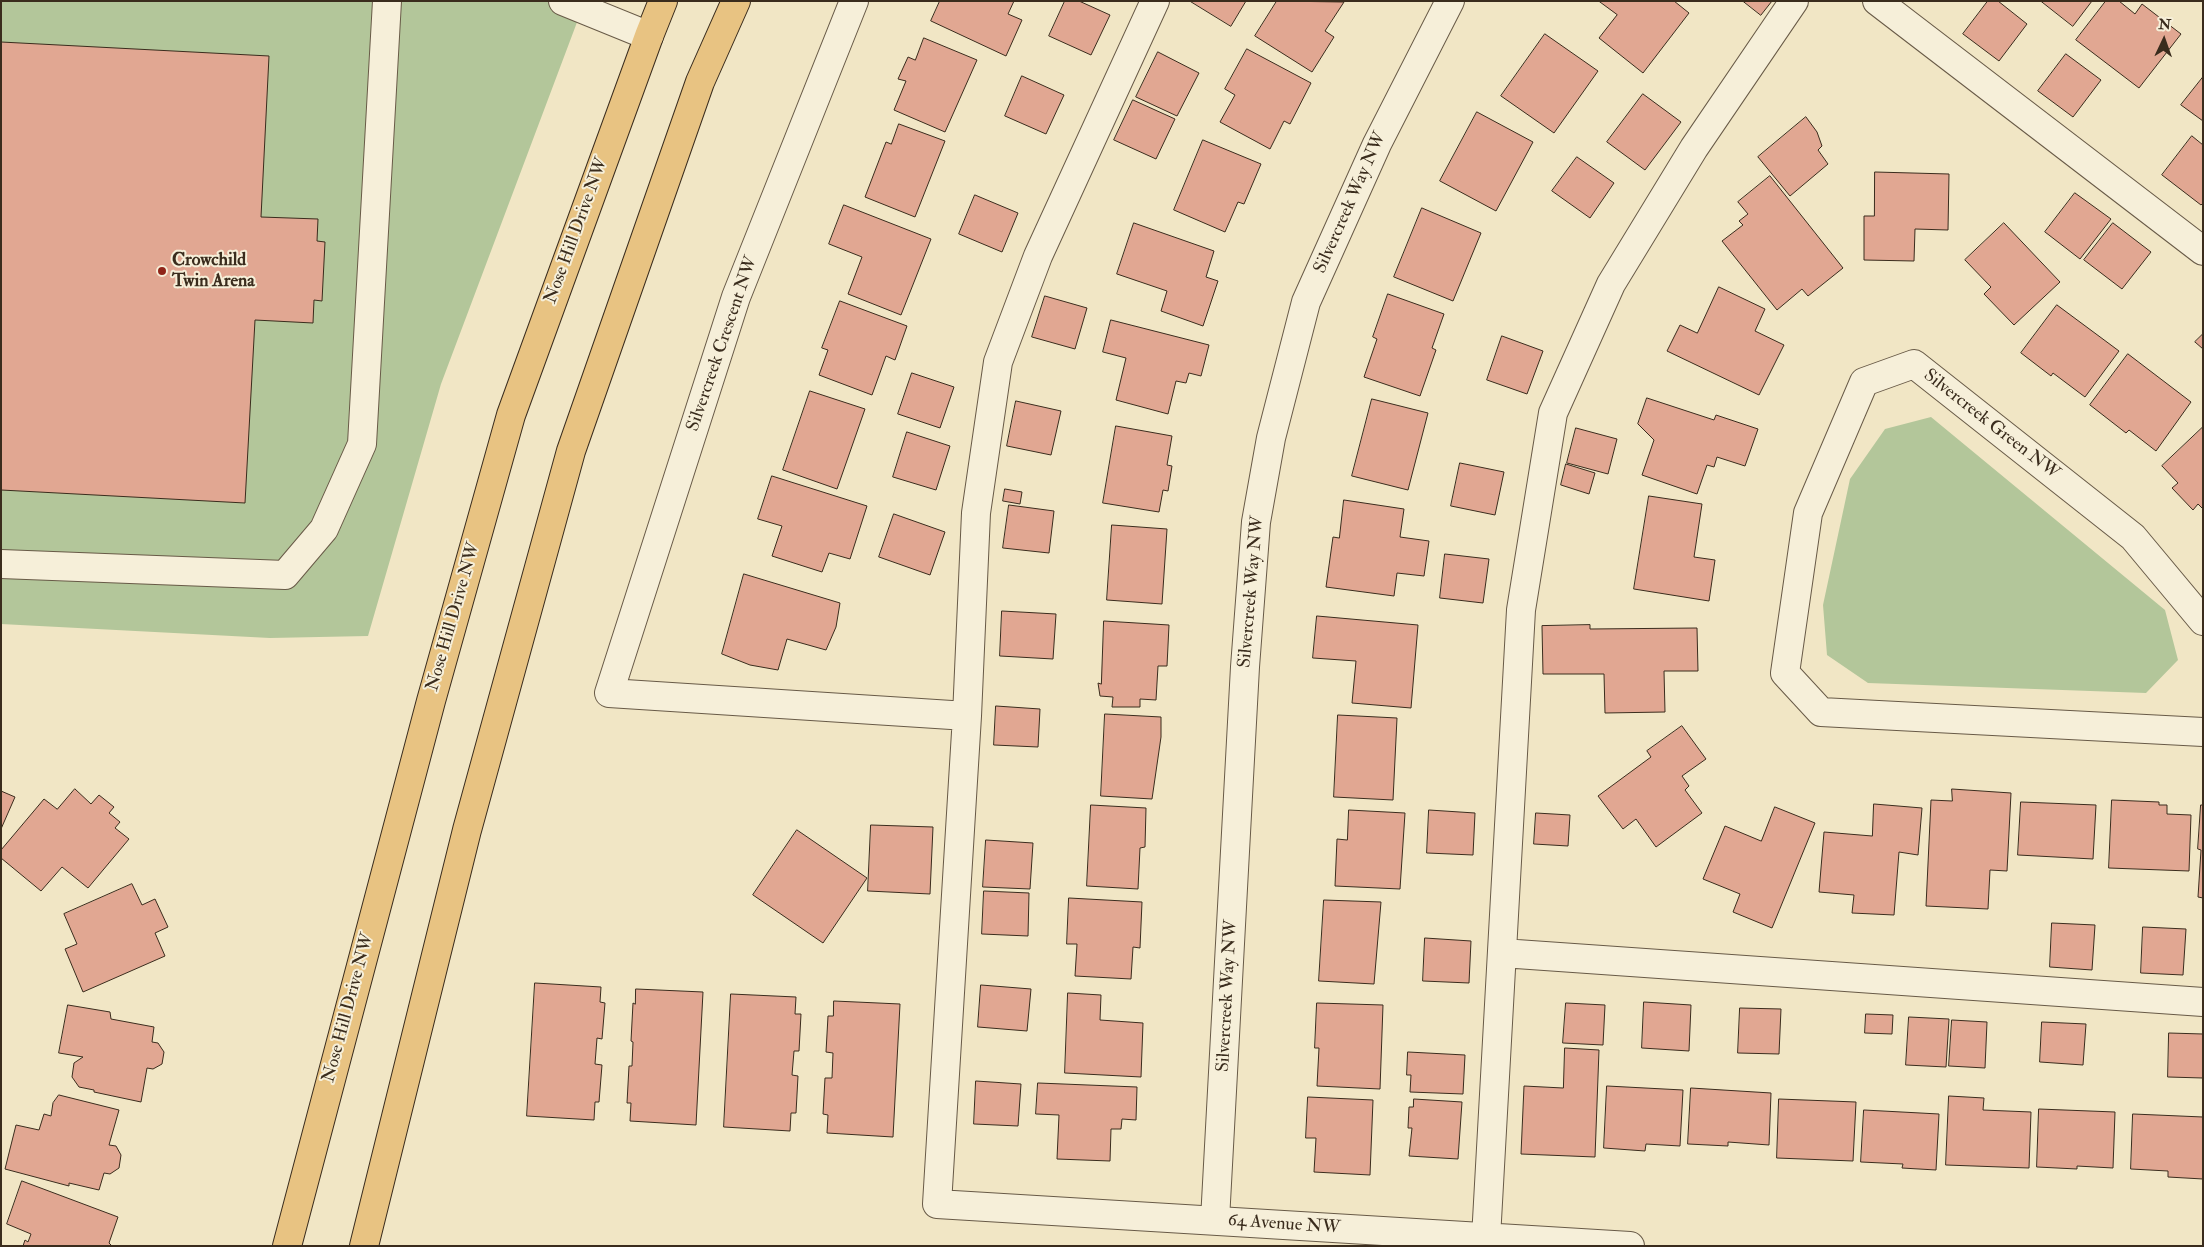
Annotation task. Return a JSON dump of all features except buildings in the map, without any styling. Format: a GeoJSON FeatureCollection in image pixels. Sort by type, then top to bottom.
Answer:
{"type":"FeatureCollection","features":[{"type":"Feature","properties":{"kind":"main road","name":"Nose Hill Drive NW"},"geometry":{"type":"LineString","coordinates":[[287,1246],[430,701],[511,415],[648,36],[663,1]]}},
{"type":"Feature","properties":{"kind":"main road"},"geometry":{"type":"LineString","coordinates":[[364,1246],[467,830],[571,451],[700,82],[736,1]]}},
{"type":"Feature","properties":{"kind":"street"},"geometry":{"type":"LineString","coordinates":[[1,564],[285,575],[324,530],[362,444],[387,1]]}},
{"type":"Feature","properties":{"kind":"street"},"geometry":{"type":"LineString","coordinates":[[563,1],[648,36]]}},
{"type":"Feature","properties":{"kind":"street","name":"Silvercreek Crescent NW"},"geometry":{"type":"LineString","coordinates":[[854,1],[736,298],[608,693],[967,716]]}},
{"type":"Feature","properties":{"kind":"street"},"geometry":{"type":"LineString","coordinates":[[967,716],[976,513],[998,362],[1038,256],[1155,1]]}},
{"type":"Feature","properties":{"kind":"street","name":"Silvercreek Way NW"},"geometry":{"type":"LineString","coordinates":[[1215,1220],[1245,667],[1256,522],[1271,438],[1306,302],[1376,144],[1450,1]]}},
{"type":"Feature","properties":{"kind":"street"},"geometry":{"type":"LineString","coordinates":[[1486,1238],[1521,610],[1553,413],[1611,284],[1694,148],[1794,1]]}},
{"type":"Feature","properties":{"kind":"street"},"geometry":{"type":"LineString","coordinates":[[1877,1],[2203,251]]}},
{"type":"Feature","properties":{"kind":"street","name":"Silvercreek Green NW"},"geometry":{"type":"LineString","coordinates":[[2203,621],[2134,537],[1914,364],[1864,382],[1808,512],[1785,673],[1821,712],[2203,732]]}},
{"type":"Feature","properties":{"kind":"street","name":"64 Avenue NW"},"geometry":{"type":"LineString","coordinates":[[967,716],[937,1204],[1630,1246]]}},
{"type":"Feature","properties":{"kind":"street"},"geometry":{"type":"LineString","coordinates":[[1502,953],[2203,1002]]}},
{"type":"Feature","properties":{"kind":"green space"},"geometry":{"type":"Polygon","coordinates":[[[1,1],[585,1],[441,384],[368,636],[270,638],[1,624],[1,1]]]}},
{"type":"Feature","properties":{"kind":"green space"},"geometry":{"type":"Polygon","coordinates":[[[1931,417],[2165,610],[2178,660],[2146,693],[1868,683],[1827,655],[1823,605],[1850,479],[1885,429],[1931,417]]]}},
{"type":"Feature","properties":{"kind":"place","name":"Crowchild Twin Arena"},"geometry":{"type":"Point","coordinates":[162,271]}}]}
